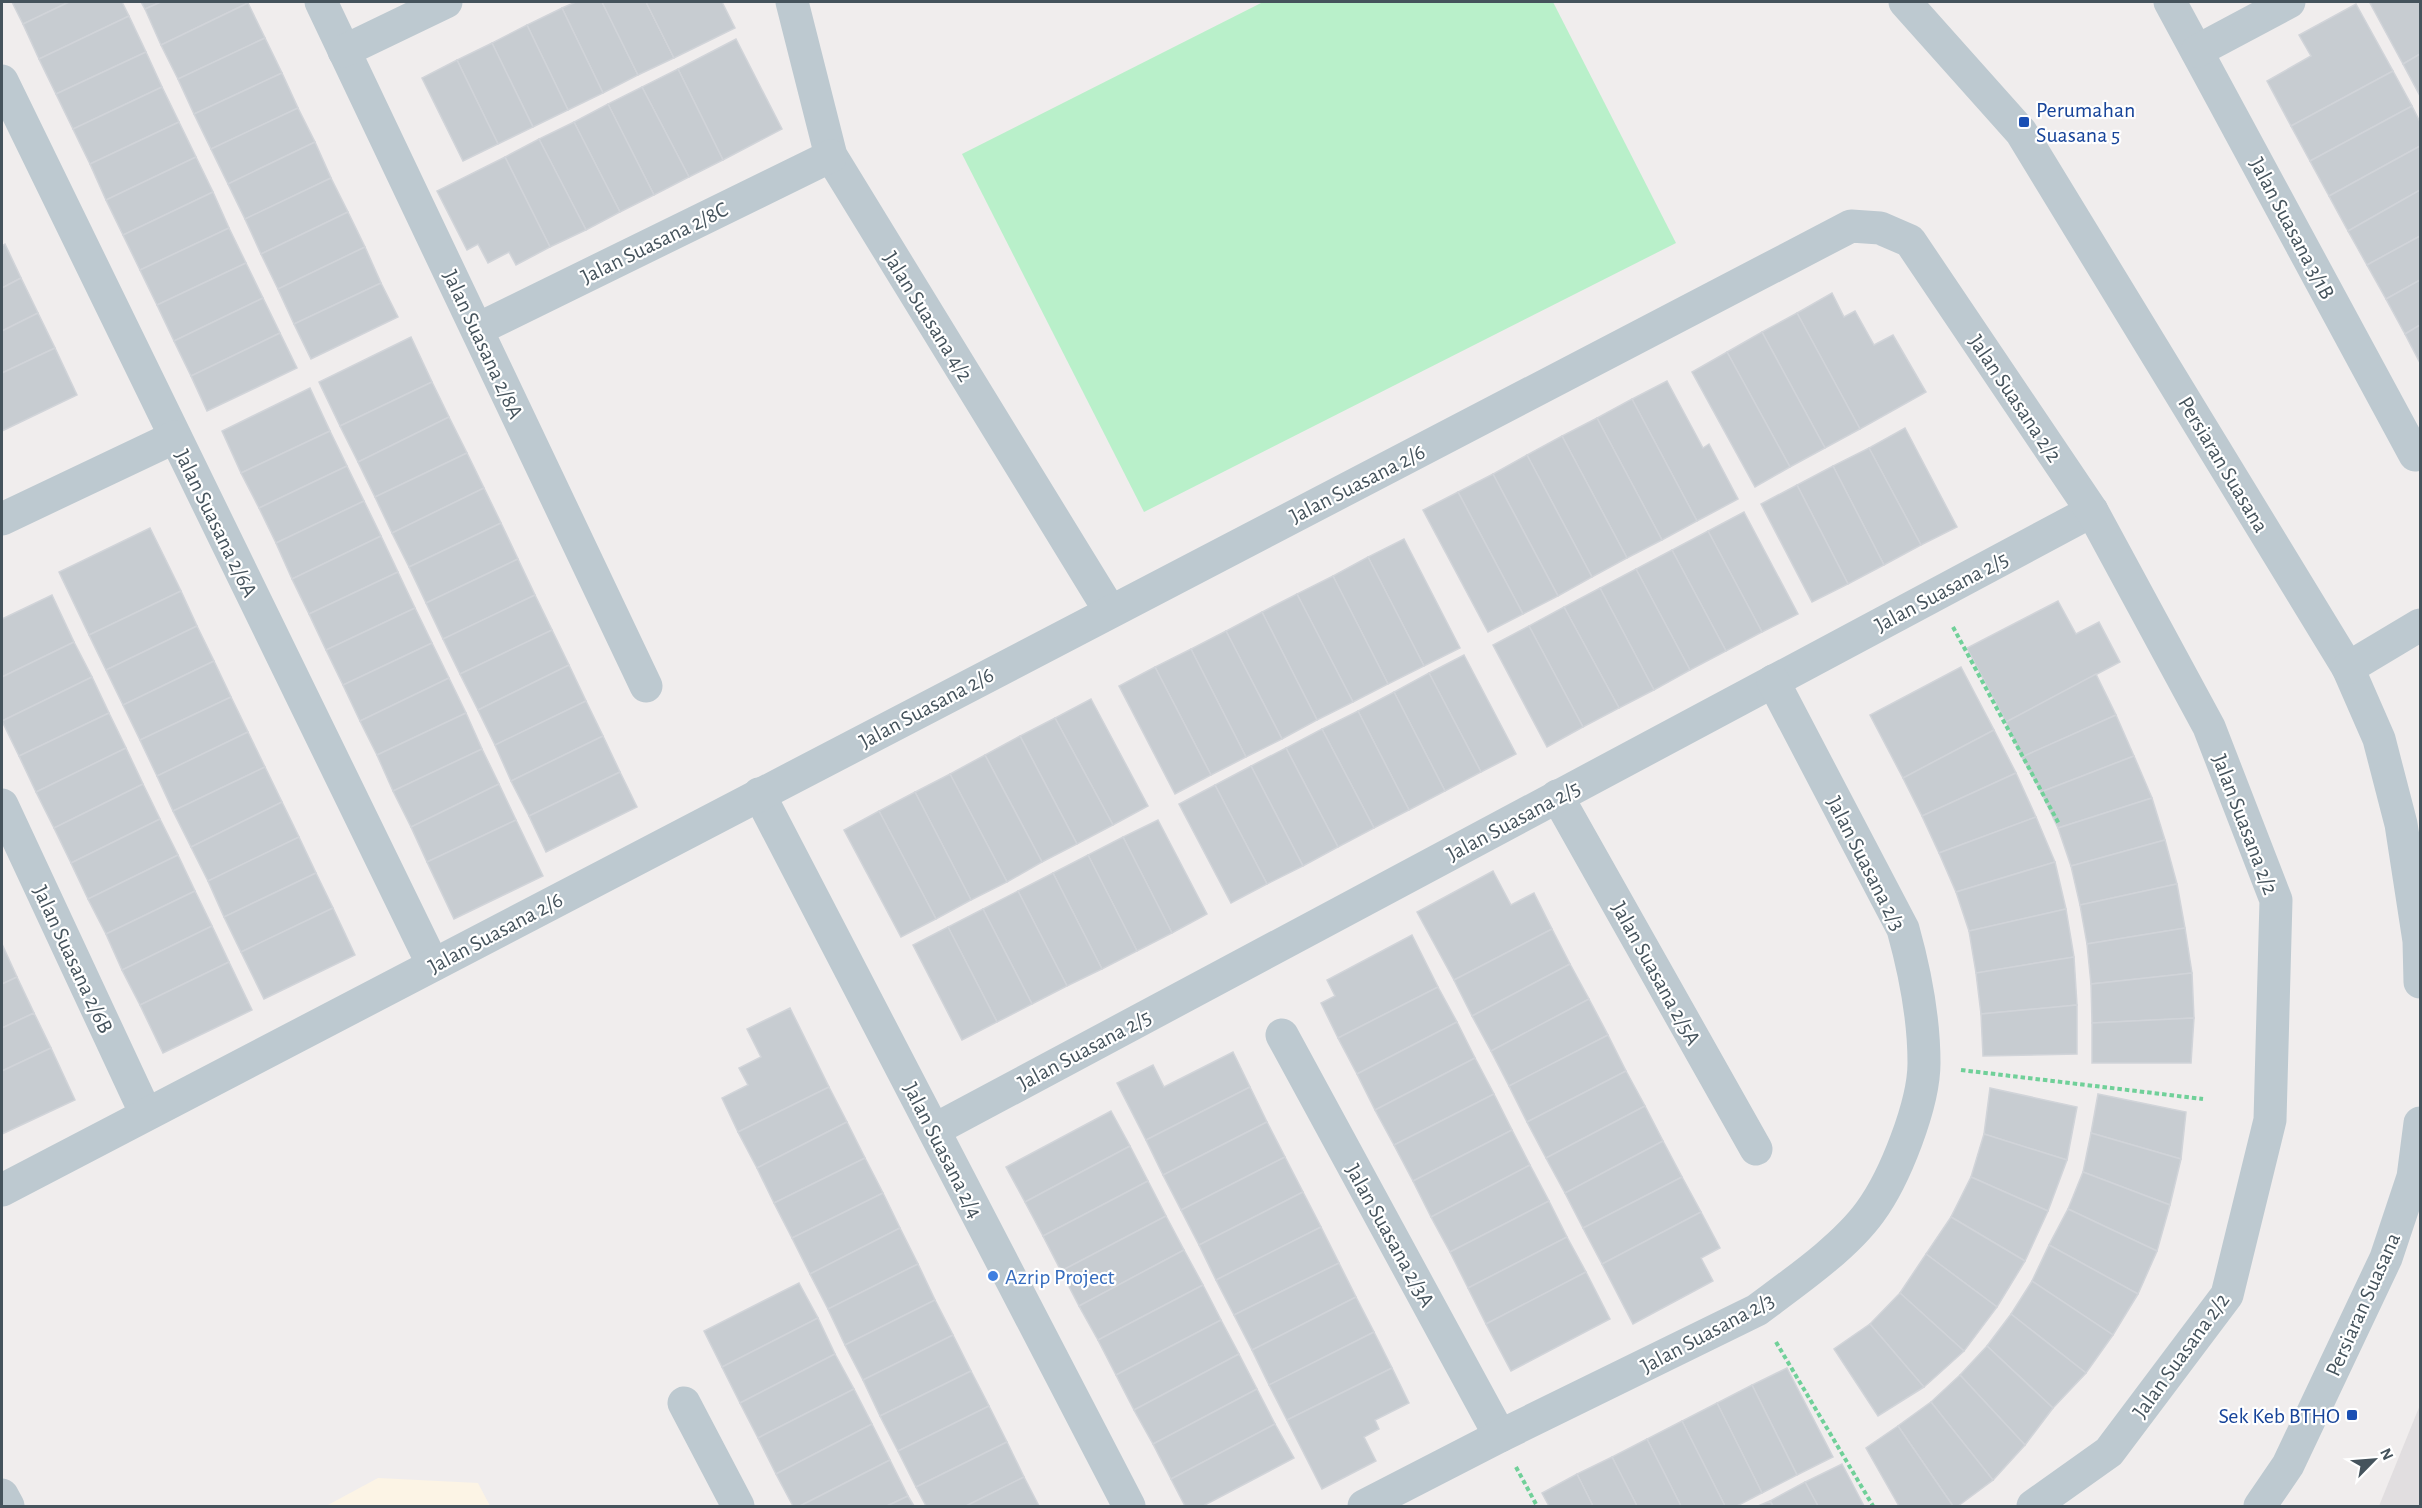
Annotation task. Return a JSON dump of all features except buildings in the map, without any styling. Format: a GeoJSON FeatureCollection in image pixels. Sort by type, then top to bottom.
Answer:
{"type":"FeatureCollection","features":[{"type":"Feature","properties":{"kind":"street","name":"Jalan Suasana 2/8A"},"geometry":{"type":"LineString","coordinates":[[321,2],[646,686]]}},
{"type":"Feature","properties":{"kind":"street"},"geometry":{"type":"LineString","coordinates":[[344,51],[446,2]]}},
{"type":"Feature","properties":{"kind":"street","name":"Jalan Suasana 4/2"},"geometry":{"type":"LineString","coordinates":[[792,2],[831,156],[1110,611]]}},
{"type":"Feature","properties":{"kind":"street","name":"Persiaran Suasana"},"geometry":{"type":"LineString","coordinates":[[1905,2],[2021,132],[2348,668],[2379,740],[2402,824],[2419,941],[2421,982]]}},
{"type":"Feature","properties":{"kind":"street","name":"Jalan Suasana 3/1B"},"geometry":{"type":"LineString","coordinates":[[2170,2],[2415,455]]}},
{"type":"Feature","properties":{"kind":"street"},"geometry":{"type":"LineString","coordinates":[[2198,51],[2289,2]]}},
{"type":"Feature","properties":{"kind":"street","name":"Jalan Suasana 2/6A"},"geometry":{"type":"LineString","coordinates":[[2,81],[433,965]]}},
{"type":"Feature","properties":{"kind":"street","name":"Jalan Suasana 2/8C"},"geometry":{"type":"LineString","coordinates":[[477,328],[831,156]]}},
{"type":"Feature","properties":{"kind":"street","name":"Jalan Suasana 2/6"},"geometry":{"type":"LineString","coordinates":[[2,1190],[1851,226]]}},
{"type":"Feature","properties":{"kind":"street","name":"Jalan Suasana 2/2"},"geometry":{"type":"LineString","coordinates":[[1851,226],[1881,228],[1910,241],[2092,511],[2209,727],[2276,900],[2270,1120],[2227,1295],[2109,1452],[2032,1506]]}},
{"type":"Feature","properties":{"kind":"street"},"geometry":{"type":"LineString","coordinates":[[2,519],[175,437]]}},
{"type":"Feature","properties":{"kind":"street","name":"Jalan Suasana 2/5"},"geometry":{"type":"LineString","coordinates":[[934,1130],[2092,511]]}},
{"type":"Feature","properties":{"kind":"street"},"geometry":{"type":"LineString","coordinates":[[2348,668],[2421,625]]}},
{"type":"Feature","properties":{"kind":"street","name":"Jalan Suasana 2/3"},"geometry":{"type":"LineString","coordinates":[[1365,1506],[1500,1436],[1757,1310],[1844,1240],[1870,1212],[1899,1160],[1917,1104],[1924,1065],[1915,973],[1903,928],[1773,681]]}},
{"type":"Feature","properties":{"kind":"street","name":"Jalan Suasana 2/4"},"geometry":{"type":"LineString","coordinates":[[759,794],[1129,1506]]}},
{"type":"Feature","properties":{"kind":"street","name":"Jalan Suasana 2/5A"},"geometry":{"type":"LineString","coordinates":[[1557,796],[1756,1149]]}},
{"type":"Feature","properties":{"kind":"street","name":"Jalan Suasana 2/6B"},"geometry":{"type":"LineString","coordinates":[[2,805],[146,1114]]}},
{"type":"Feature","properties":{"kind":"street","name":"Jalan Suasana 2/3A"},"geometry":{"type":"LineString","coordinates":[[1282,1035],[1500,1436]]}},
{"type":"Feature","properties":{"kind":"street","name":"Persiaran Suasana"},"geometry":{"type":"LineString","coordinates":[[2260,1506],[2288,1465],[2386,1258],[2413,1177],[2421,1123]]}},
{"type":"Feature","properties":{"kind":"street"},"geometry":{"type":"LineString","coordinates":[[684,1403],[738,1506]]}},
{"type":"Feature","properties":{"kind":"street"},"geometry":{"type":"LineString","coordinates":[[2,1495],[8,1506]]}},
{"type":"Feature","properties":{"kind":"path"},"geometry":{"type":"LineString","coordinates":[[1936,594],[2059,824]]}},
{"type":"Feature","properties":{"kind":"path"},"geometry":{"type":"LineString","coordinates":[[1924,1065],[2203,1099]]}},
{"type":"Feature","properties":{"kind":"path"},"geometry":{"type":"LineString","coordinates":[[1757,1310],[1873,1506]]}},
{"type":"Feature","properties":{"kind":"shaded area"},"geometry":{"type":"Polygon","coordinates":[[[2420,1405],[2420,1506],[2379,1506],[2420,1405]]]}},
{"type":"Feature","properties":{"kind":"shaded area"},"geometry":{"type":"Polygon","coordinates":[[[378,1478],[478,1483],[490,1506],[326,1506],[378,1478]]]}},
{"type":"Feature","properties":{"kind":"green space"},"geometry":{"type":"Polygon","coordinates":[[[1263,2],[1553,2],[1676,243],[1144,512],[962,154],[1263,2]]]}},
{"type":"Feature","properties":{"kind":"place","name":"Perumahan Suasana 5"},"geometry":{"type":"Point","coordinates":[2024,122]}},
{"type":"Feature","properties":{"kind":"place","name":"Azrip Project"},"geometry":{"type":"Point","coordinates":[993,1276]}},
{"type":"Feature","properties":{"kind":"place","name":"Sek Keb BTHO"},"geometry":{"type":"Point","coordinates":[2352,1415]}}]}
